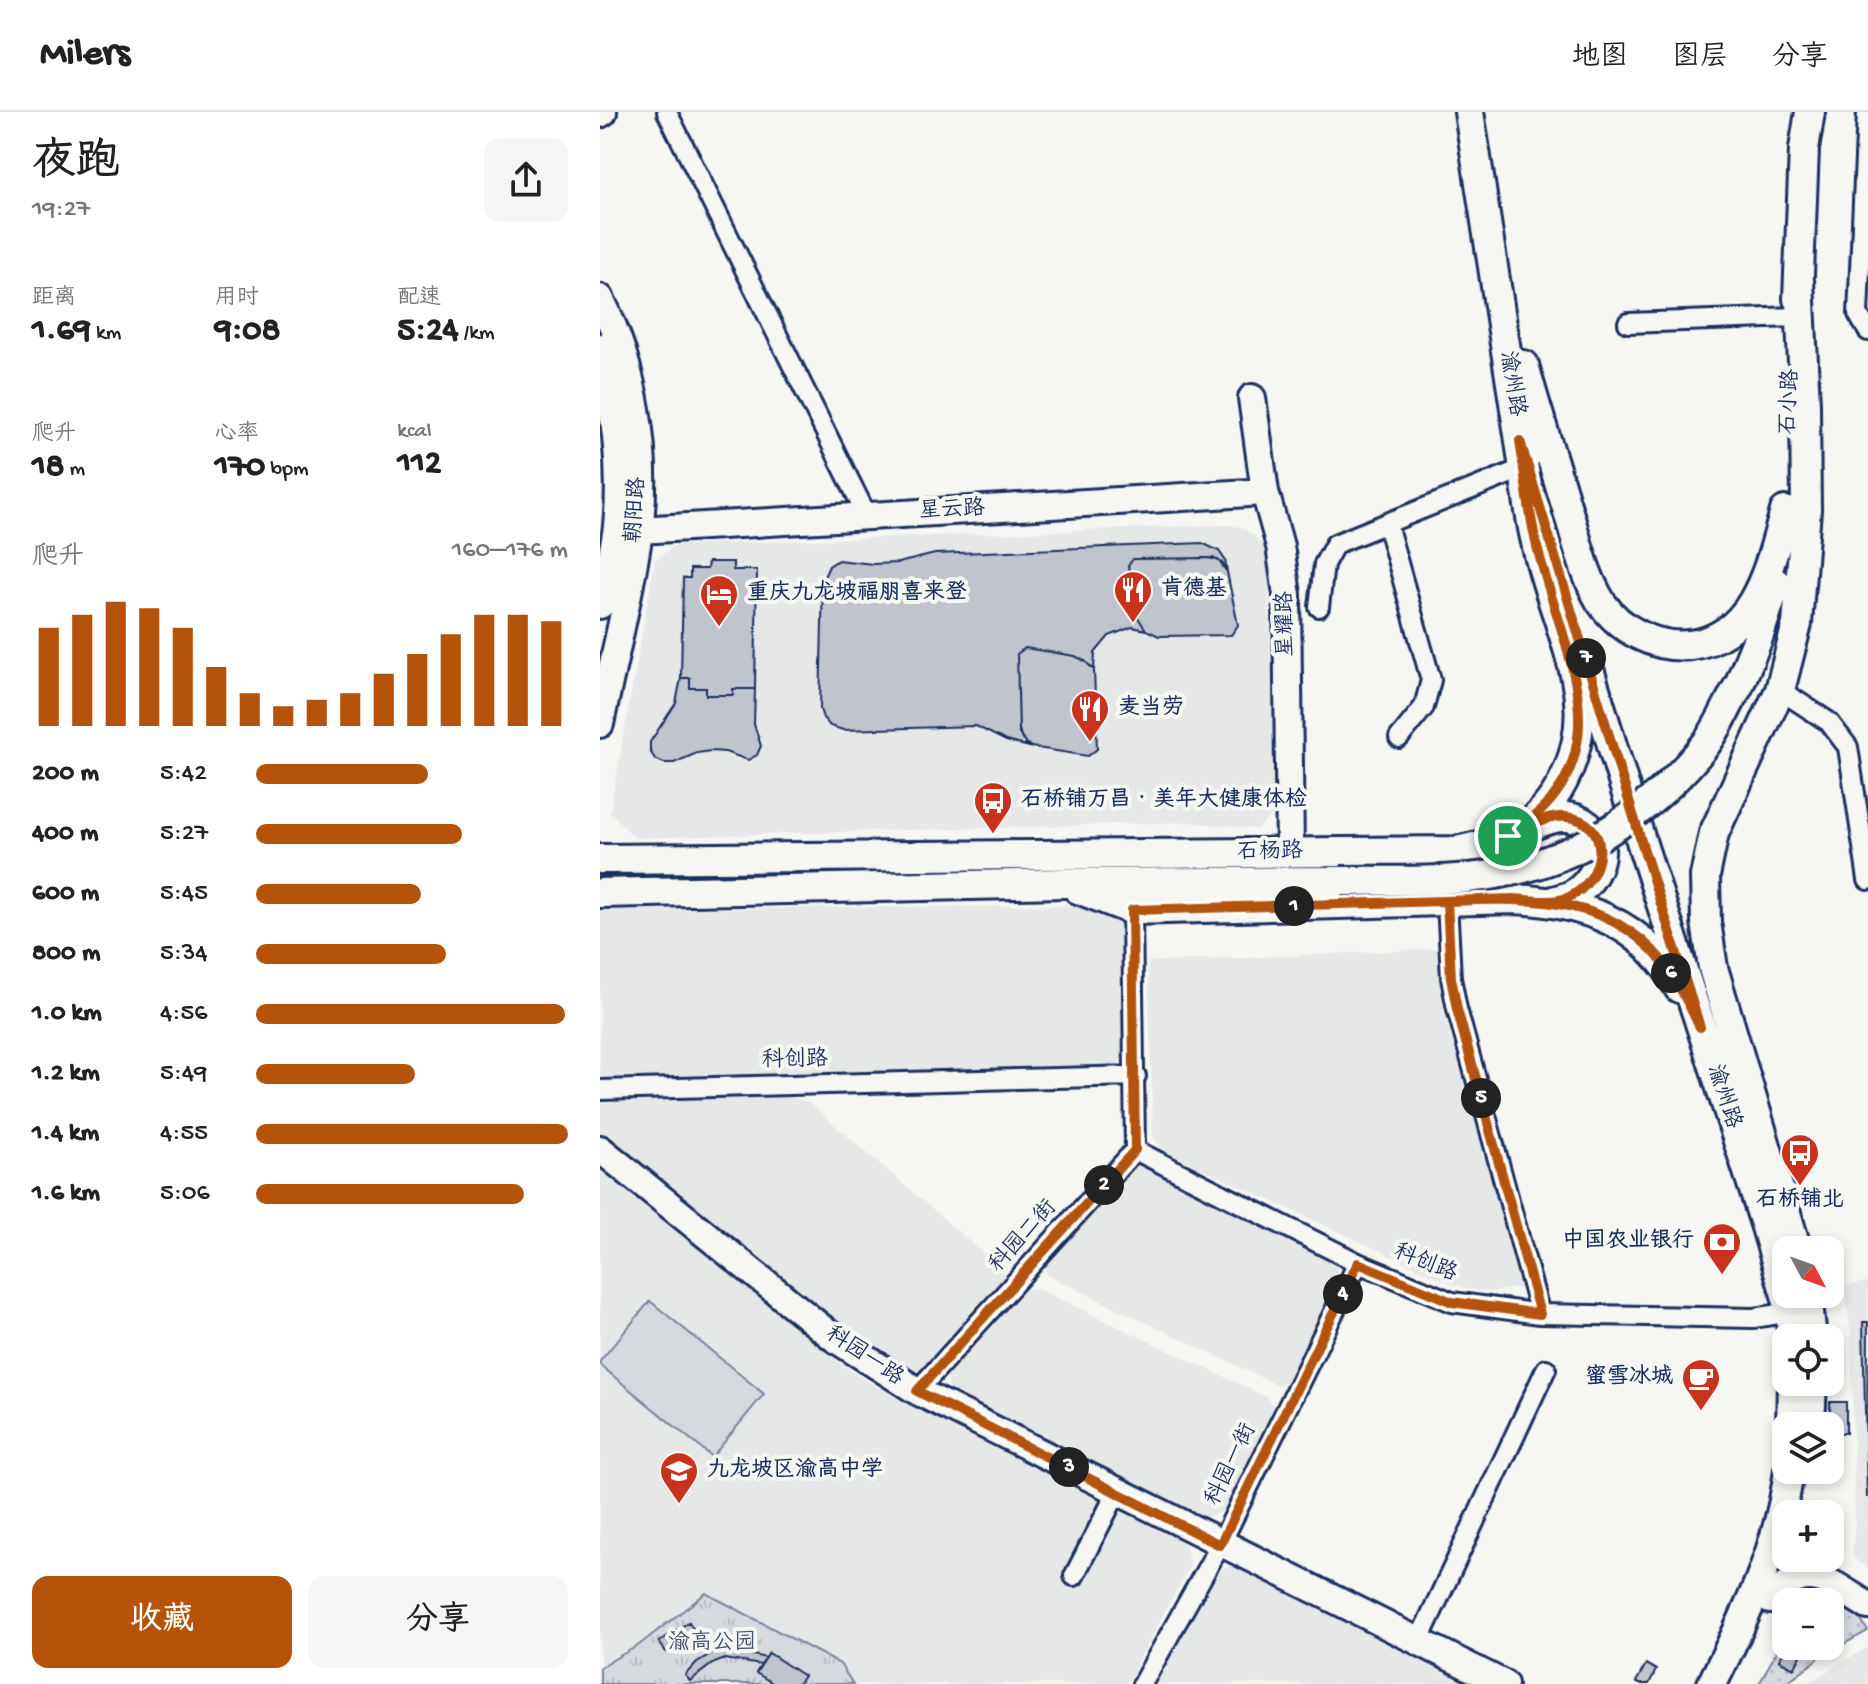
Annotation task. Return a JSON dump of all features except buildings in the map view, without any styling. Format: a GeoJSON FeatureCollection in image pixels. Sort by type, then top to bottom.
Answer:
{"type":"FeatureCollection","features":[{"type":"Feature","properties":{"kind":"main road","name":"渝州路"},"geometry":{"type":"LineString","coordinates":[[1469,112],[1522,455],[1700,1027],[1797,1315]]}},
{"type":"Feature","properties":{"kind":"main road","name":"石小路"},"geometry":{"type":"LineString","coordinates":[[1739,685],[1776,584],[1785,511],[1806,112]]}},
{"type":"Feature","properties":{"kind":"main road"},"geometry":{"type":"LineString","coordinates":[[1488,237],[1544,437],[1582,558],[1601,601],[1616,620],[1635,633],[1676,646],[1699,644],[1719,635],[1738,622],[1755,601],[1766,577],[1785,511]]}},
{"type":"Feature","properties":{"kind":"main road","name":"渝州路"},"geometry":{"type":"LineString","coordinates":[[1793,1236],[1713,968],[1706,922],[1705,876],[1714,833],[1780,690],[1797,624],[1806,510],[1799,280]]}},
{"type":"Feature","properties":{"kind":"main road","name":"石杨路"},"geometry":{"type":"LineString","coordinates":[[600,859],[1456,851],[1508,836],[1548,806],[1571,765],[1581,722],[1577,680],[1535,539],[1522,455]]}},
{"type":"Feature","properties":{"kind":"main road","name":"石杨路"},"geometry":{"type":"LineString","coordinates":[[600,893],[1063,883],[1341,881],[1453,878],[1496,873],[1564,855],[1618,825],[1670,785],[1708,741],[1739,685]]}},
{"type":"Feature","properties":{"kind":"main road"},"geometry":{"type":"LineString","coordinates":[[1508,836],[1555,817],[1575,819],[1593,831],[1601,851],[1594,873],[1570,897],[1553,901]]}},
{"type":"Feature","properties":{"kind":"main road"},"geometry":{"type":"LineString","coordinates":[[1063,883],[1132,910],[1514,899],[1553,901],[1583,908],[1614,921],[1644,941],[1671,972],[1700,1027]]}},
{"type":"Feature","properties":{"kind":"main road"},"geometry":{"type":"LineString","coordinates":[[1712,1684],[1736,1637],[1769,1555],[1785,1509],[1788,1484]]}},
{"type":"Feature","properties":{"kind":"main road"},"geometry":{"type":"LineString","coordinates":[[1731,1684],[1780,1572]]}},
{"type":"Feature","properties":{"kind":"street"},"geometry":{"type":"LineString","coordinates":[[667,112],[867,516]]}},
{"type":"Feature","properties":{"kind":"street"},"geometry":{"type":"LineString","coordinates":[[1867,112],[1858,314],[1868,331]]}},
{"type":"Feature","properties":{"kind":"street","name":"朝阳路"},"geometry":{"type":"LineString","coordinates":[[600,298],[620,344],[639,433],[639,530],[600,724]]}},
{"type":"Feature","properties":{"kind":"street"},"geometry":{"type":"LineString","coordinates":[[1628,323],[1797,317]]}},
{"type":"Feature","properties":{"kind":"street","name":"朝阳路"},"geometry":{"type":"LineString","coordinates":[[600,347],[617,431],[619,477],[617,528],[600,605]]}},
{"type":"Feature","properties":{"kind":"street","name":"星耀路"},"geometry":{"type":"LineString","coordinates":[[1252,398],[1265,492],[1280,546],[1287,595],[1290,853]]}},
{"type":"Feature","properties":{"kind":"street"},"geometry":{"type":"LineString","coordinates":[[1319,607],[1324,564],[1335,544],[1387,524],[1522,455]]}},
{"type":"Feature","properties":{"kind":"street","name":"星云路"},"geometry":{"type":"LineString","coordinates":[[639,530],[1265,492]]}},
{"type":"Feature","properties":{"kind":"street"},"geometry":{"type":"LineString","coordinates":[[1387,524],[1431,680],[1424,707],[1399,738]]}},
{"type":"Feature","properties":{"kind":"street"},"geometry":{"type":"LineString","coordinates":[[1780,690],[1829,722],[1848,747],[1868,880]]}},
{"type":"Feature","properties":{"kind":"street"},"geometry":{"type":"LineString","coordinates":[[1447,901],[1451,978],[1457,1009],[1540,1314]]}},
{"type":"Feature","properties":{"kind":"street"},"geometry":{"type":"LineString","coordinates":[[1132,910],[1135,1150]]}},
{"type":"Feature","properties":{"kind":"street","name":"科创路"},"geometry":{"type":"LineString","coordinates":[[600,1090],[1136,1076]]}},
{"type":"Feature","properties":{"kind":"street","name":"科园一路"},"geometry":{"type":"LineString","coordinates":[[600,1149],[834,1338],[878,1369],[1220,1545],[1504,1684]]}},
{"type":"Feature","properties":{"kind":"street","name":"科创路"},"geometry":{"type":"LineString","coordinates":[[1135,1150],[1358,1263],[1452,1302],[1540,1314],[1754,1318],[1797,1315]]}},
{"type":"Feature","properties":{"kind":"street","name":"科园二街"},"geometry":{"type":"LineString","coordinates":[[917,1391],[1135,1150]]}},
{"type":"Feature","properties":{"kind":"street","name":"科园一街"},"geometry":{"type":"LineString","coordinates":[[1142,1684],[1220,1545],[1358,1263]]}},
{"type":"Feature","properties":{"kind":"street"},"geometry":{"type":"LineString","coordinates":[[1418,1642],[1546,1369]]}},
{"type":"Feature","properties":{"kind":"street"},"geometry":{"type":"LineString","coordinates":[[1074,1576],[1117,1492]]}},
{"type":"Feature","properties":{"kind":"street"},"geometry":{"type":"LineString","coordinates":[[1770,1600],[1784,1584],[1808,1572]]}},
{"type":"Feature","properties":{"kind":"street"},"geometry":{"type":"LineString","coordinates":[[1832,1572],[1868,1606]]}},
{"type":"Feature","properties":{"kind":"street"},"geometry":{"type":"LineString","coordinates":[[1839,1572],[1868,1586]]}},
{"type":"Feature","properties":{"kind":"shaded area"},"geometry":{"type":"Polygon","coordinates":[[[1229,525],[1243,528],[1257,538],[1268,561],[1275,812],[1257,829],[1190,822],[635,838],[610,812],[655,560],[675,545],[1229,525]]]}},
{"type":"Feature","properties":{"kind":"shaded area"},"geometry":{"type":"Polygon","coordinates":[[[1086,905],[1123,921],[1127,1055],[1114,1068],[600,1080],[600,910],[1086,905]]]}},
{"type":"Feature","properties":{"kind":"shaded area"},"geometry":{"type":"Polygon","coordinates":[[[1437,949],[1444,1012],[1522,1287],[1490,1292],[1450,1283],[1163,1151],[1153,1136],[1148,962],[1437,949]]]}},
{"type":"Feature","properties":{"kind":"shaded area"},"geometry":{"type":"Polygon","coordinates":[[[782,1095],[808,1102],[1003,1270],[1004,1282],[923,1370],[905,1374],[841,1328],[600,1134],[600,1103],[782,1095]]]}},
{"type":"Feature","properties":{"kind":"shaded area"},"geometry":{"type":"Polygon","coordinates":[[[1144,1165],[1334,1262],[1339,1274],[1290,1380],[1277,1385],[1047,1275],[1044,1264],[1130,1169],[1144,1165]]]}},
{"type":"Feature","properties":{"kind":"shaded area"},"geometry":{"type":"Polygon","coordinates":[[[600,1167],[849,1370],[907,1404],[1185,1543],[1190,1565],[1126,1684],[853,1684],[839,1664],[706,1593],[639,1645],[600,1667],[600,1167]]]}},
{"type":"Feature","properties":{"kind":"shaded area"},"geometry":{"type":"Polygon","coordinates":[[[1868,1281],[1868,1568],[1852,1557],[1855,1519],[1851,1334],[1845,1287],[1868,1281]]]}},
{"type":"Feature","properties":{"kind":"shaded area"},"geometry":{"type":"Polygon","coordinates":[[[1036,1288],[1267,1397],[1273,1408],[1222,1512],[1199,1521],[951,1395],[946,1374],[1020,1290],[1036,1288]]]}},
{"type":"Feature","properties":{"kind":"shaded area"},"geometry":{"type":"Polygon","coordinates":[[[1235,1565],[1474,1684],[1148,1684],[1211,1572],[1235,1565]]]}},
{"type":"Feature","properties":{"kind":"shaded area"},"geometry":{"type":"Polygon","coordinates":[[[1868,1647],[1868,1684],[1806,1684],[1868,1647]]]}},
{"type":"Feature","properties":{"kind":"green space"},"geometry":{"type":"Polygon","coordinates":[[[650,1301],[764,1394],[712,1457],[600,1365],[600,1361],[650,1301]]]}},
{"type":"Feature","properties":{"kind":"green space","name":"渝高公园"},"geometry":{"type":"Polygon","coordinates":[[[706,1593],[840,1664],[853,1684],[600,1684],[600,1667],[639,1645],[706,1593]]]}},
{"type":"Feature","properties":{"kind":"green space"},"geometry":{"type":"Polygon","coordinates":[[[1844,1610],[1857,1615],[1868,1631],[1844,1644],[1844,1610]]]}},
{"type":"Feature","properties":{"kind":"green space"},"geometry":{"type":"Polygon","coordinates":[[[1772,1660],[1780,1660],[1795,1668],[1799,1660],[1817,1660],[1784,1684],[1759,1684],[1772,1660]]]}},
{"type":"Feature","properties":{"kind":"place","name":"肯德基"},"geometry":{"type":"Point","coordinates":[1133,624]}},
{"type":"Feature","properties":{"kind":"place","name":"重庆九龙坡福朋喜来登"},"geometry":{"type":"Point","coordinates":[719,628]}},
{"type":"Feature","properties":{"kind":"place","name":"麦当劳"},"geometry":{"type":"Point","coordinates":[1090,743]}},
{"type":"Feature","properties":{"kind":"place","name":"石桥铺万昌‧美年大健康体检"},"geometry":{"type":"Point","coordinates":[993,835]}},
{"type":"Feature","properties":{"kind":"place","name":"石桥铺北"},"geometry":{"type":"Point","coordinates":[1800,1187]}},
{"type":"Feature","properties":{"kind":"place","name":"中国农业银行"},"geometry":{"type":"Point","coordinates":[1722,1276]}},
{"type":"Feature","properties":{"kind":"place","name":"蜜雪冰城"},"geometry":{"type":"Point","coordinates":[1701,1412]}},
{"type":"Feature","properties":{"kind":"place","name":"九龙坡区渝高中学"},"geometry":{"type":"Point","coordinates":[679,1505]}},
{"type":"Feature","properties":{"kind":"route"},"geometry":{"type":"LineString","coordinates":[[1508,836],[1548,806],[1571,765],[1581,722],[1577,680],[1535,539],[1520,441],[1700,1027],[1671,972],[1644,941],[1614,921],[1583,908],[1553,901],[1447,901],[1451,978],[1457,1009],[1540,1314],[1452,1302],[1358,1263],[1220,1545],[917,1391],[1135,1150],[1132,910],[1514,899],[1553,901],[1570,897],[1579,890],[1599,863],[1599,841],[1593,831],[1575,819],[1555,817],[1508,836]]}}]}
